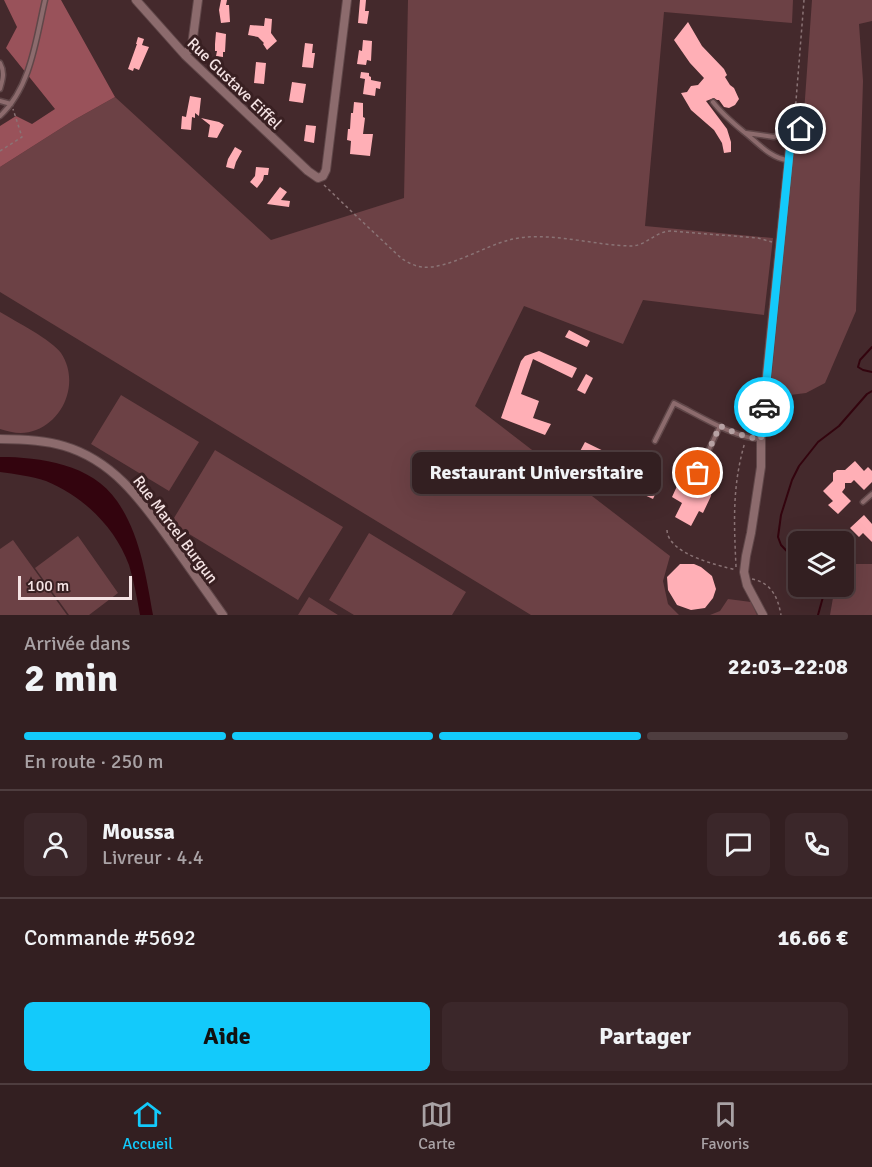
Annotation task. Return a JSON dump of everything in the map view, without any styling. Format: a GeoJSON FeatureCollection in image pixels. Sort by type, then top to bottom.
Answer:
{"type":"FeatureCollection","features":[{"type":"Feature","properties":{"kind":"street","name":"Rue Gustave Eiffel"},"geometry":{"type":"LineString","coordinates":[[136,0],[185,55],[308,171],[315,177],[321,178]]}},
{"type":"Feature","properties":{"kind":"street"},"geometry":{"type":"LineString","coordinates":[[185,55],[192,45],[198,0]]}},
{"type":"Feature","properties":{"kind":"street"},"geometry":{"type":"LineString","coordinates":[[321,178],[326,170],[347,0]]}},
{"type":"Feature","properties":{"kind":"street"},"geometry":{"type":"LineString","coordinates":[[763,615],[750,591],[744,572],[761,467],[761,439],[790,148],[794,134]]}},
{"type":"Feature","properties":{"kind":"street","name":"Rue Marcel Burgun"},"geometry":{"type":"LineString","coordinates":[[0,439],[65,446],[107,467],[136,494],[223,615]]}},
{"type":"Feature","properties":{"kind":"lane"},"geometry":{"type":"LineString","coordinates":[[0,116],[11,104],[25,77],[45,0]]}},
{"type":"Feature","properties":{"kind":"lane"},"geometry":{"type":"LineString","coordinates":[[0,63],[4,75],[0,89]]}},
{"type":"Feature","properties":{"kind":"lane"},"geometry":{"type":"LineString","coordinates":[[0,101],[11,104]]}},
{"type":"Feature","properties":{"kind":"lane"},"geometry":{"type":"LineString","coordinates":[[712,102],[728,120],[752,140],[780,159],[789,160]]}},
{"type":"Feature","properties":{"kind":"lane"},"geometry":{"type":"LineString","coordinates":[[746,133],[774,137],[782,133],[794,134]]}},
{"type":"Feature","properties":{"kind":"lane"},"geometry":{"type":"LineString","coordinates":[[655,441],[674,403],[738,434],[761,439]]}},
{"type":"Feature","properties":{"kind":"lane"},"geometry":{"type":"LineString","coordinates":[[698,473],[720,426]]}},
{"type":"Feature","properties":{"kind":"lane"},"geometry":{"type":"LineString","coordinates":[[864,502],[872,494]]}},
{"type":"Feature","properties":{"kind":"path"},"geometry":{"type":"LineString","coordinates":[[794,134],[804,0]]}},
{"type":"Feature","properties":{"kind":"path"},"geometry":{"type":"LineString","coordinates":[[0,151],[22,137],[11,104]]}},
{"type":"Feature","properties":{"kind":"path"},"geometry":{"type":"LineString","coordinates":[[321,178],[326,187],[384,242],[405,260],[417,266],[442,264],[516,238],[550,238],[637,246],[660,232],[670,231],[758,238],[771,241],[774,245],[781,245]]}},
{"type":"Feature","properties":{"kind":"path"},"geometry":{"type":"LineString","coordinates":[[667,530],[669,539],[684,551],[712,565],[736,568],[733,513],[745,441]]}},
{"type":"Feature","properties":{"kind":"path"},"geometry":{"type":"LineString","coordinates":[[748,579],[762,582],[772,590],[778,601],[781,615]]}},
{"type":"Feature","properties":{"kind":"shaded area"},"geometry":{"type":"Polygon","coordinates":[[[4,0],[61,0],[115,97],[0,167],[0,126],[16,116],[32,124],[55,109],[6,48],[17,27],[4,0]]]}},
{"type":"Feature","properties":{"kind":"shaded area"},"geometry":{"type":"Polygon","coordinates":[[[408,0],[793,0],[792,23],[664,12],[645,226],[773,238],[764,315],[643,300],[623,344],[524,306],[475,406],[670,556],[663,581],[668,604],[679,615],[531,615],[0,292],[0,167],[115,97],[271,240],[404,198],[408,0]]]}},
{"type":"Feature","properties":{"kind":"shaded area"},"geometry":{"type":"Polygon","coordinates":[[[812,0],[872,0],[872,21],[859,24],[863,81],[856,311],[825,383],[806,393],[790,395],[779,392],[771,383],[793,154],[796,146],[807,135],[803,127],[812,0]]]}},
{"type":"Feature","properties":{"kind":"shaded area"},"geometry":{"type":"Polygon","coordinates":[[[0,312],[50,342],[61,353],[69,375],[69,386],[62,407],[55,417],[32,432],[18,433],[0,429],[0,312]]]}},
{"type":"Feature","properties":{"kind":"shaded area"},"geometry":{"type":"Polygon","coordinates":[[[121,395],[199,442],[169,491],[91,444],[121,395]]]}},
{"type":"Feature","properties":{"kind":"shaded area"},"geometry":{"type":"Polygon","coordinates":[[[215,450],[343,527],[298,600],[171,523],[215,450]]]}},
{"type":"Feature","properties":{"kind":"shaded area"},"geometry":{"type":"Polygon","coordinates":[[[0,457],[48,461],[64,465],[80,471],[106,488],[125,514],[137,541],[153,615],[140,615],[134,583],[123,551],[96,514],[60,487],[29,476],[0,472],[0,457]]]}},
{"type":"Feature","properties":{"kind":"shaded area"},"geometry":{"type":"Polygon","coordinates":[[[369,533],[466,592],[452,615],[354,615],[329,600],[369,533]]]}},
{"type":"Feature","properties":{"kind":"shaded area"},"geometry":{"type":"Polygon","coordinates":[[[78,536],[118,593],[89,615],[69,615],[35,568],[78,536]]]}},
{"type":"Feature","properties":{"kind":"shaded area"},"geometry":{"type":"Polygon","coordinates":[[[13,540],[67,615],[0,615],[0,549],[13,540]]]}},
{"type":"Feature","properties":{"kind":"shaded area"},"geometry":{"type":"Polygon","coordinates":[[[854,564],[872,564],[872,615],[830,615],[833,597],[854,597],[854,564]]]}},
{"type":"Feature","properties":{"kind":"shaded area"},"geometry":{"type":"Polygon","coordinates":[[[309,597],[338,615],[298,615],[309,597]]]}},
{"type":"Feature","properties":{"kind":"shaded area"},"geometry":{"type":"Polygon","coordinates":[[[728,599],[751,602],[757,615],[710,615],[720,611],[728,599]]]}},
{"type":"Feature","properties":{"kind":"building"},"geometry":{"type":"Polygon","coordinates":[[[221,0],[227,0],[230,22],[221,23],[219,10],[221,0]]]}},
{"type":"Feature","properties":{"kind":"building"},"geometry":{"type":"Polygon","coordinates":[[[360,0],[366,0],[365,11],[369,11],[367,24],[358,23],[360,0]]]}},
{"type":"Feature","properties":{"kind":"building"},"geometry":{"type":"Polygon","coordinates":[[[265,18],[272,19],[271,33],[277,41],[267,50],[258,37],[248,35],[250,25],[264,26],[265,18]]]}},
{"type":"Feature","properties":{"kind":"building"},"geometry":{"type":"Polygon","coordinates":[[[688,22],[702,46],[724,69],[727,75],[725,77],[739,99],[729,108],[724,107],[719,100],[714,98],[706,101],[727,129],[731,152],[724,153],[722,143],[714,130],[691,110],[681,93],[687,92],[691,86],[698,85],[704,78],[674,40],[688,22]]]}},
{"type":"Feature","properties":{"kind":"building"},"geometry":{"type":"Polygon","coordinates":[[[216,32],[226,34],[223,57],[216,56],[216,32]]]}},
{"type":"Feature","properties":{"kind":"building"},"geometry":{"type":"Polygon","coordinates":[[[138,37],[144,39],[142,45],[149,47],[139,70],[134,68],[133,71],[128,69],[138,37]]]}},
{"type":"Feature","properties":{"kind":"building"},"geometry":{"type":"Polygon","coordinates":[[[363,40],[372,41],[371,61],[367,60],[366,65],[357,64],[363,40]]]}},
{"type":"Feature","properties":{"kind":"building"},"geometry":{"type":"Polygon","coordinates":[[[305,43],[313,44],[312,53],[315,53],[313,68],[302,67],[305,43]]]}},
{"type":"Feature","properties":{"kind":"building"},"geometry":{"type":"Polygon","coordinates":[[[256,62],[266,63],[264,84],[254,83],[256,62]]]}},
{"type":"Feature","properties":{"kind":"building"},"geometry":{"type":"Polygon","coordinates":[[[361,72],[369,73],[371,80],[381,82],[380,89],[376,88],[375,96],[363,94],[365,79],[360,78],[361,72]]]}},
{"type":"Feature","properties":{"kind":"building"},"geometry":{"type":"Polygon","coordinates":[[[292,82],[306,84],[303,103],[289,101],[292,82]]]}},
{"type":"Feature","properties":{"kind":"building"},"geometry":{"type":"Polygon","coordinates":[[[190,96],[201,98],[199,116],[195,113],[195,118],[192,117],[191,130],[181,129],[182,116],[186,117],[190,96]]]}},
{"type":"Feature","properties":{"kind":"building"},"geometry":{"type":"Polygon","coordinates":[[[354,102],[363,103],[363,117],[365,118],[363,134],[373,134],[370,156],[350,154],[351,141],[347,140],[354,102]]]}},
{"type":"Feature","properties":{"kind":"building"},"geometry":{"type":"Polygon","coordinates":[[[201,118],[224,125],[217,138],[208,137],[210,125],[201,118]]]}},
{"type":"Feature","properties":{"kind":"building"},"geometry":{"type":"Polygon","coordinates":[[[306,125],[316,126],[314,143],[304,141],[306,125]]]}},
{"type":"Feature","properties":{"kind":"building"},"geometry":{"type":"Polygon","coordinates":[[[235,147],[242,151],[234,169],[226,167],[235,147]]]}},
{"type":"Feature","properties":{"kind":"building"},"geometry":{"type":"Polygon","coordinates":[[[256,167],[269,168],[268,175],[264,175],[257,188],[250,182],[255,176],[256,167]]]}},
{"type":"Feature","properties":{"kind":"building"},"geometry":{"type":"Polygon","coordinates":[[[280,187],[287,192],[281,200],[290,201],[289,207],[267,204],[280,187]]]}},
{"type":"Feature","properties":{"kind":"building"},"geometry":{"type":"Polygon","coordinates":[[[569,330],[590,341],[587,347],[565,337],[569,330]]]}},
{"type":"Feature","properties":{"kind":"building"},"geometry":{"type":"Polygon","coordinates":[[[539,351],[577,368],[572,378],[533,359],[521,394],[539,401],[533,418],[551,424],[545,435],[501,418],[521,361],[525,356],[539,351]]]}},
{"type":"Feature","properties":{"kind":"building"},"geometry":{"type":"Polygon","coordinates":[[[586,374],[593,378],[585,394],[577,390],[586,374]]]}},
{"type":"Feature","properties":{"kind":"building"},"geometry":{"type":"Polygon","coordinates":[[[585,442],[618,458],[620,453],[627,457],[625,462],[631,468],[630,472],[659,486],[653,499],[610,479],[614,472],[578,455],[585,442]]]}},
{"type":"Feature","properties":{"kind":"building"},"geometry":{"type":"Polygon","coordinates":[[[855,461],[864,471],[868,467],[872,471],[872,482],[864,490],[854,480],[851,483],[845,483],[842,492],[851,501],[838,514],[828,505],[833,501],[823,491],[833,481],[833,473],[837,470],[845,470],[855,461]]]}},
{"type":"Feature","properties":{"kind":"building"},"geometry":{"type":"Polygon","coordinates":[[[688,482],[700,488],[703,482],[712,487],[711,496],[703,513],[699,511],[691,526],[675,517],[682,503],[672,497],[678,484],[685,488],[688,482]]]}},
{"type":"Feature","properties":{"kind":"building"},"geometry":{"type":"Polygon","coordinates":[[[864,515],[872,524],[872,542],[863,533],[859,537],[850,528],[864,515]]]}},
{"type":"Feature","properties":{"kind":"building"},"geometry":{"type":"Polygon","coordinates":[[[680,564],[694,564],[712,576],[716,589],[713,598],[705,608],[691,610],[677,605],[668,590],[667,577],[680,564]]]}},
{"type":"Feature","properties":{"kind":"waterway"},"geometry":{"type":"LineString","coordinates":[[872,347],[860,360],[858,367],[872,372]]}},
{"type":"Feature","properties":{"kind":"waterway"},"geometry":{"type":"LineString","coordinates":[[788,552],[781,545],[778,537],[781,515],[799,466],[818,442],[839,426],[872,391]]}},
{"type":"Feature","properties":{"kind":"waterway"},"geometry":{"type":"LineString","coordinates":[[818,615],[823,597]]}},
{"type":"Feature","properties":{"kind":"way so far"},"geometry":{"type":"LineString","coordinates":[[698,473],[720,426],[738,434],[761,439],[764,407]]}},
{"type":"Feature","properties":{"kind":"place","name":"Restaurant Universitaire"},"geometry":{"type":"Point","coordinates":[698,473]}},
{"type":"Feature","properties":{"kind":"route"},"geometry":{"type":"LineString","coordinates":[[764,407],[790,148],[795,140],[800,140],[804,136],[801,129]]}}]}
